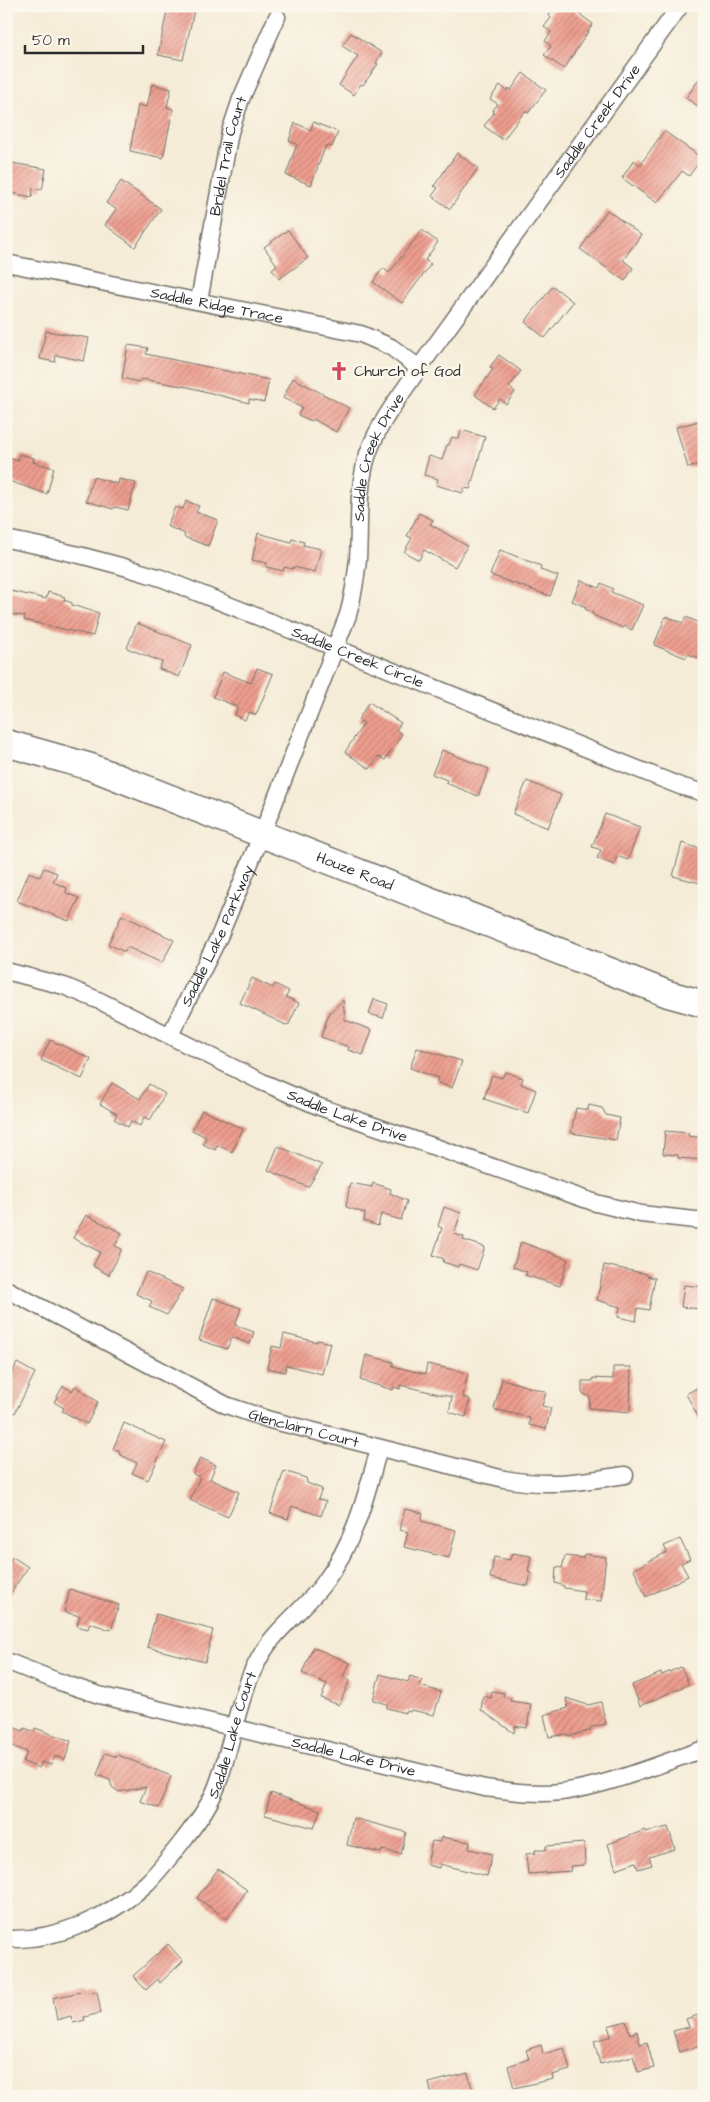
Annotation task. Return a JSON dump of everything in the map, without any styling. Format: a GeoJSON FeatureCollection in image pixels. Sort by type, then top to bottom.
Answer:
{"type":"FeatureCollection","features":[{"type":"Feature","properties":{"kind":"main road","name":"Houze Road"},"geometry":{"type":"LineString","coordinates":[[6,743],[91,768],[668,994],[704,1004]]}},
{"type":"Feature","properties":{"kind":"street","name":"Saddle Creek Drive"},"geometry":{"type":"LineString","coordinates":[[262,834],[348,616],[355,586],[358,558],[358,501],[366,462],[384,419],[680,6]]}},
{"type":"Feature","properties":{"kind":"street","name":"Bridel Trail Court"},"geometry":{"type":"LineString","coordinates":[[199,301],[230,132],[241,99],[277,17]]}},
{"type":"Feature","properties":{"kind":"street","name":"Saddle Ridge Trace"},"geometry":{"type":"LineString","coordinates":[[6,263],[361,334],[391,347],[419,368]]}},
{"type":"Feature","properties":{"kind":"street","name":"Saddle Creek Circle"},"geometry":{"type":"LineString","coordinates":[[6,539],[101,560],[161,578],[680,786],[704,793]]}},
{"type":"Feature","properties":{"kind":"street","name":"Saddle Lake Parkway"},"geometry":{"type":"LineString","coordinates":[[170,1035],[219,937],[262,834]]}},
{"type":"Feature","properties":{"kind":"street","name":"Saddle Lake Drive"},"geometry":{"type":"LineString","coordinates":[[6,972],[64,986],[100,1001],[262,1082],[320,1107],[587,1200],[641,1214],[704,1221]]}},
{"type":"Feature","properties":{"kind":"street","name":"Glenclairn Court"},"geometry":{"type":"LineString","coordinates":[[6,1289],[226,1404],[270,1420],[528,1484],[569,1484],[625,1476]]}},
{"type":"Feature","properties":{"kind":"street","name":"Saddle Lake Court"},"geometry":{"type":"LineString","coordinates":[[6,1939],[15,1940],[58,1933],[95,1918],[123,1902],[146,1884],[196,1824],[208,1806],[217,1785],[245,1686],[261,1656],[278,1633],[324,1584],[349,1545],[364,1507],[379,1448]]}},
{"type":"Feature","properties":{"kind":"street","name":"Saddle Lake Drive"},"geometry":{"type":"LineString","coordinates":[[6,1661],[99,1695],[485,1788],[526,1793],[560,1792],[590,1786],[704,1749]]}},
{"type":"Feature","properties":{"kind":"building"},"geometry":{"type":"Polygon","coordinates":[[[168,6],[195,6],[183,60],[158,55],[168,6]]]}},
{"type":"Feature","properties":{"kind":"building"},"geometry":{"type":"Polygon","coordinates":[[[555,6],[568,6],[593,24],[564,69],[544,55],[551,46],[545,41],[551,32],[544,27],[551,18],[549,15],[555,6]]]}},
{"type":"Feature","properties":{"kind":"building"},"geometry":{"type":"Polygon","coordinates":[[[351,33],[382,53],[376,63],[378,64],[354,95],[339,85],[358,56],[342,46],[351,33]]]}},
{"type":"Feature","properties":{"kind":"building"},"geometry":{"type":"Polygon","coordinates":[[[704,72],[704,110],[686,98],[704,72]]]}},
{"type":"Feature","properties":{"kind":"building"},"geometry":{"type":"Polygon","coordinates":[[[523,73],[546,90],[528,113],[525,111],[503,140],[484,126],[498,104],[490,99],[500,85],[507,91],[509,88],[511,90],[523,73]]]}},
{"type":"Feature","properties":{"kind":"building"},"geometry":{"type":"Polygon","coordinates":[[[152,84],[171,89],[167,107],[173,109],[163,158],[130,151],[138,105],[147,107],[152,84]]]}},
{"type":"Feature","properties":{"kind":"building"},"geometry":{"type":"Polygon","coordinates":[[[313,122],[338,132],[332,147],[326,145],[311,185],[286,175],[297,144],[289,141],[295,123],[311,130],[313,122]]]}},
{"type":"Feature","properties":{"kind":"building"},"geometry":{"type":"Polygon","coordinates":[[[664,131],[702,158],[689,176],[682,171],[657,203],[622,178],[634,160],[640,165],[664,131]]]}},
{"type":"Feature","properties":{"kind":"building"},"geometry":{"type":"Polygon","coordinates":[[[457,153],[478,168],[450,209],[432,196],[438,188],[434,186],[457,153]]]}},
{"type":"Feature","properties":{"kind":"building"},"geometry":{"type":"Polygon","coordinates":[[[6,162],[46,169],[42,190],[33,188],[32,197],[6,192],[6,162]]]}},
{"type":"Feature","properties":{"kind":"building"},"geometry":{"type":"Polygon","coordinates":[[[121,181],[161,209],[135,247],[105,225],[116,209],[106,203],[121,181]]]}},
{"type":"Feature","properties":{"kind":"building"},"geometry":{"type":"Polygon","coordinates":[[[607,210],[641,235],[623,260],[633,268],[625,281],[580,249],[607,210]]]}},
{"type":"Feature","properties":{"kind":"building"},"geometry":{"type":"Polygon","coordinates":[[[288,230],[308,258],[279,279],[272,269],[277,265],[264,247],[288,230]]]}},
{"type":"Feature","properties":{"kind":"building"},"geometry":{"type":"Polygon","coordinates":[[[422,230],[438,242],[425,260],[431,264],[402,303],[373,282],[383,268],[389,273],[422,230]]]}},
{"type":"Feature","properties":{"kind":"building"},"geometry":{"type":"Polygon","coordinates":[[[553,286],[573,302],[545,338],[525,322],[553,286]]]}},
{"type":"Feature","properties":{"kind":"building"},"geometry":{"type":"Polygon","coordinates":[[[46,331],[89,338],[84,361],[56,355],[55,362],[40,359],[46,331]]]}},
{"type":"Feature","properties":{"kind":"building"},"geometry":{"type":"Polygon","coordinates":[[[128,345],[148,348],[146,354],[269,380],[264,402],[249,399],[249,403],[188,387],[141,379],[139,382],[122,378],[128,345]]]}},
{"type":"Feature","properties":{"kind":"building"},"geometry":{"type":"Polygon","coordinates":[[[499,355],[521,371],[509,387],[515,392],[506,404],[500,399],[493,408],[475,395],[493,369],[490,367],[499,355]]]}},
{"type":"Feature","properties":{"kind":"building"},"geometry":{"type":"Polygon","coordinates":[[[293,378],[349,408],[336,432],[313,419],[312,421],[298,415],[302,408],[283,398],[293,378]]]}},
{"type":"Feature","properties":{"kind":"building"},"geometry":{"type":"Polygon","coordinates":[[[699,421],[704,437],[704,463],[688,468],[676,427],[699,421]]]}},
{"type":"Feature","properties":{"kind":"building"},"geometry":{"type":"Polygon","coordinates":[[[461,430],[485,437],[470,489],[464,488],[463,493],[436,485],[438,479],[424,475],[429,456],[442,460],[452,437],[459,439],[461,430]]]}},
{"type":"Feature","properties":{"kind":"building"},"geometry":{"type":"Polygon","coordinates":[[[20,454],[34,458],[33,462],[54,468],[47,494],[6,480],[9,458],[18,461],[20,454]]]}},
{"type":"Feature","properties":{"kind":"building"},"geometry":{"type":"Polygon","coordinates":[[[93,477],[118,484],[119,479],[136,483],[128,510],[115,507],[113,509],[86,501],[93,477]]]}},
{"type":"Feature","properties":{"kind":"building"},"geometry":{"type":"Polygon","coordinates":[[[186,501],[199,506],[196,512],[218,520],[208,546],[184,537],[185,534],[167,526],[175,507],[183,509],[186,501]]]}},
{"type":"Feature","properties":{"kind":"building"},"geometry":{"type":"Polygon","coordinates":[[[419,513],[433,520],[430,524],[467,546],[455,567],[424,550],[419,560],[404,552],[412,538],[407,536],[419,513]]]}},
{"type":"Feature","properties":{"kind":"building"},"geometry":{"type":"Polygon","coordinates":[[[258,533],[291,542],[292,539],[304,542],[303,545],[321,549],[315,572],[293,567],[293,569],[284,567],[283,571],[266,567],[267,563],[252,560],[258,533]]]}},
{"type":"Feature","properties":{"kind":"building"},"geometry":{"type":"Polygon","coordinates":[[[500,550],[541,566],[540,570],[558,576],[550,596],[490,575],[500,550]]]}},
{"type":"Feature","properties":{"kind":"building"},"geometry":{"type":"Polygon","coordinates":[[[581,580],[599,588],[601,583],[613,589],[611,592],[643,605],[632,630],[593,615],[593,613],[585,609],[586,607],[572,601],[581,580]]]}},
{"type":"Feature","properties":{"kind":"building"},"geometry":{"type":"Polygon","coordinates":[[[6,590],[46,599],[48,592],[65,597],[64,600],[72,603],[72,605],[99,613],[93,636],[24,620],[25,616],[6,614],[6,590]]]}},
{"type":"Feature","properties":{"kind":"building"},"geometry":{"type":"Polygon","coordinates":[[[666,616],[683,623],[686,617],[704,625],[704,652],[701,659],[688,654],[686,658],[654,645],[666,616]]]}},
{"type":"Feature","properties":{"kind":"building"},"geometry":{"type":"Polygon","coordinates":[[[137,623],[192,645],[179,677],[159,669],[162,662],[127,648],[137,623]]]}},
{"type":"Feature","properties":{"kind":"building"},"geometry":{"type":"Polygon","coordinates":[[[257,668],[273,674],[256,715],[249,712],[245,720],[234,715],[238,707],[213,697],[223,672],[251,683],[257,668]]]}},
{"type":"Feature","properties":{"kind":"building"},"geometry":{"type":"Polygon","coordinates":[[[369,702],[401,723],[396,730],[402,734],[385,760],[378,756],[370,769],[345,752],[364,723],[358,720],[369,702]]]}},
{"type":"Feature","properties":{"kind":"building"},"geometry":{"type":"Polygon","coordinates":[[[442,750],[489,769],[478,796],[446,783],[447,780],[432,774],[442,750]]]}},
{"type":"Feature","properties":{"kind":"building"},"geometry":{"type":"Polygon","coordinates":[[[527,781],[561,795],[548,828],[513,814],[527,781]]]}},
{"type":"Feature","properties":{"kind":"building"},"geometry":{"type":"Polygon","coordinates":[[[605,814],[640,827],[628,860],[617,856],[614,865],[597,858],[601,850],[592,847],[605,814]]]}},
{"type":"Feature","properties":{"kind":"building"},"geometry":{"type":"Polygon","coordinates":[[[682,843],[704,850],[704,884],[673,876],[682,843]]]}},
{"type":"Feature","properties":{"kind":"building"},"geometry":{"type":"Polygon","coordinates":[[[44,868],[57,873],[53,882],[67,888],[66,893],[79,898],[69,921],[17,901],[29,872],[40,877],[44,868]]]}},
{"type":"Feature","properties":{"kind":"building"},"geometry":{"type":"Polygon","coordinates":[[[122,915],[174,940],[162,963],[127,947],[125,952],[108,944],[122,915]]]}},
{"type":"Feature","properties":{"kind":"building"},"geometry":{"type":"Polygon","coordinates":[[[252,978],[273,988],[275,984],[289,991],[286,997],[299,1003],[288,1026],[240,1003],[252,978]]]}},
{"type":"Feature","properties":{"kind":"building"},"geometry":{"type":"Polygon","coordinates":[[[374,999],[388,1004],[383,1018],[369,1014],[374,999]]]}},
{"type":"Feature","properties":{"kind":"building"},"geometry":{"type":"Polygon","coordinates":[[[343,1000],[345,1020],[372,1030],[363,1055],[348,1050],[349,1047],[321,1037],[329,1013],[343,1000]]]}},
{"type":"Feature","properties":{"kind":"building"},"geometry":{"type":"Polygon","coordinates":[[[50,1040],[91,1059],[82,1079],[41,1060],[50,1040]]]}},
{"type":"Feature","properties":{"kind":"building"},"geometry":{"type":"Polygon","coordinates":[[[417,1048],[462,1061],[452,1088],[436,1082],[438,1078],[410,1068],[417,1048]]]}},
{"type":"Feature","properties":{"kind":"building"},"geometry":{"type":"Polygon","coordinates":[[[505,1072],[523,1078],[521,1084],[536,1090],[528,1113],[484,1099],[492,1075],[502,1078],[505,1072]]]}},
{"type":"Feature","properties":{"kind":"building"},"geometry":{"type":"Polygon","coordinates":[[[112,1083],[140,1099],[149,1084],[165,1094],[150,1120],[144,1117],[140,1126],[131,1121],[128,1127],[114,1119],[117,1114],[100,1104],[112,1083]]]}},
{"type":"Feature","properties":{"kind":"building"},"geometry":{"type":"Polygon","coordinates":[[[589,1105],[602,1108],[606,1115],[620,1118],[616,1140],[571,1133],[576,1108],[588,1110],[589,1105]]]}},
{"type":"Feature","properties":{"kind":"building"},"geometry":{"type":"Polygon","coordinates":[[[202,1110],[243,1129],[232,1152],[217,1145],[215,1150],[203,1144],[206,1137],[192,1130],[202,1110]]]}},
{"type":"Feature","properties":{"kind":"building"},"geometry":{"type":"Polygon","coordinates":[[[665,1131],[689,1133],[688,1136],[704,1138],[704,1160],[678,1158],[678,1155],[663,1154],[665,1131]]]}},
{"type":"Feature","properties":{"kind":"building"},"geometry":{"type":"Polygon","coordinates":[[[278,1146],[322,1165],[308,1187],[268,1170],[278,1146]]]}},
{"type":"Feature","properties":{"kind":"building"},"geometry":{"type":"Polygon","coordinates":[[[350,1183],[372,1187],[373,1183],[391,1189],[390,1193],[407,1201],[401,1220],[381,1214],[378,1226],[364,1221],[365,1213],[346,1207],[350,1183]]]}},
{"type":"Feature","properties":{"kind":"building"},"geometry":{"type":"Polygon","coordinates":[[[444,1207],[461,1213],[454,1234],[464,1237],[463,1240],[485,1247],[477,1270],[459,1264],[458,1267],[443,1262],[444,1259],[433,1255],[442,1228],[438,1226],[444,1207]]]}},
{"type":"Feature","properties":{"kind":"building"},"geometry":{"type":"Polygon","coordinates":[[[86,1215],[122,1233],[115,1246],[122,1249],[109,1275],[93,1266],[100,1252],[73,1238],[86,1215]]]}},
{"type":"Feature","properties":{"kind":"building"},"geometry":{"type":"Polygon","coordinates":[[[521,1242],[568,1259],[560,1286],[525,1275],[527,1272],[513,1267],[521,1242]]]}},
{"type":"Feature","properties":{"kind":"building"},"geometry":{"type":"Polygon","coordinates":[[[604,1265],[647,1274],[647,1276],[655,1278],[649,1310],[638,1308],[636,1321],[618,1317],[620,1307],[597,1300],[604,1265]]]}},
{"type":"Feature","properties":{"kind":"building"},"geometry":{"type":"Polygon","coordinates":[[[146,1272],[183,1289],[167,1315],[149,1307],[152,1301],[136,1294],[146,1272]]]}},
{"type":"Feature","properties":{"kind":"building"},"geometry":{"type":"Polygon","coordinates":[[[684,1285],[704,1287],[704,1307],[700,1307],[700,1309],[681,1307],[684,1285]]]}},
{"type":"Feature","properties":{"kind":"building"},"geometry":{"type":"Polygon","coordinates":[[[213,1298],[241,1308],[235,1325],[254,1332],[250,1344],[232,1337],[227,1349],[199,1340],[213,1298]]]}},
{"type":"Feature","properties":{"kind":"building"},"geometry":{"type":"Polygon","coordinates":[[[284,1334],[317,1342],[317,1340],[330,1343],[322,1374],[286,1365],[285,1372],[267,1368],[272,1346],[281,1348],[284,1334]]]}},
{"type":"Feature","properties":{"kind":"building"},"geometry":{"type":"Polygon","coordinates":[[[366,1355],[393,1362],[393,1366],[425,1374],[427,1364],[468,1373],[463,1397],[470,1399],[466,1417],[449,1412],[452,1397],[400,1385],[400,1389],[394,1387],[393,1390],[360,1380],[366,1355]]]}},
{"type":"Feature","properties":{"kind":"building"},"geometry":{"type":"Polygon","coordinates":[[[17,1363],[35,1373],[15,1413],[6,1408],[6,1375],[10,1377],[17,1363]]]}},
{"type":"Feature","properties":{"kind":"building"},"geometry":{"type":"Polygon","coordinates":[[[613,1367],[631,1367],[630,1412],[589,1408],[590,1397],[582,1393],[582,1381],[593,1381],[593,1378],[613,1379],[613,1367]]]}},
{"type":"Feature","properties":{"kind":"building"},"geometry":{"type":"Polygon","coordinates":[[[502,1379],[546,1392],[542,1406],[551,1408],[546,1429],[529,1425],[530,1418],[494,1409],[502,1379]]]}},
{"type":"Feature","properties":{"kind":"building"},"geometry":{"type":"Polygon","coordinates":[[[704,1384],[704,1428],[686,1394],[704,1384]]]}},
{"type":"Feature","properties":{"kind":"building"},"geometry":{"type":"Polygon","coordinates":[[[63,1386],[72,1391],[75,1386],[98,1402],[87,1424],[62,1411],[64,1408],[54,1402],[63,1386]]]}},
{"type":"Feature","properties":{"kind":"building"},"geometry":{"type":"Polygon","coordinates":[[[124,1423],[166,1442],[148,1480],[132,1473],[137,1463],[113,1449],[124,1423]]]}},
{"type":"Feature","properties":{"kind":"building"},"geometry":{"type":"Polygon","coordinates":[[[200,1458],[216,1465],[210,1479],[239,1492],[228,1517],[190,1500],[200,1477],[193,1474],[200,1458]]]}},
{"type":"Feature","properties":{"kind":"building"},"geometry":{"type":"Polygon","coordinates":[[[284,1471],[306,1478],[307,1483],[322,1489],[318,1499],[326,1501],[321,1516],[292,1506],[288,1519],[270,1513],[284,1471]]]}},
{"type":"Feature","properties":{"kind":"building"},"geometry":{"type":"Polygon","coordinates":[[[405,1509],[423,1513],[421,1521],[456,1530],[449,1558],[404,1547],[408,1532],[400,1530],[405,1509]]]}},
{"type":"Feature","properties":{"kind":"building"},"geometry":{"type":"Polygon","coordinates":[[[680,1539],[690,1559],[681,1563],[688,1576],[646,1597],[634,1569],[667,1552],[664,1546],[680,1539]]]}},
{"type":"Feature","properties":{"kind":"building"},"geometry":{"type":"Polygon","coordinates":[[[512,1553],[531,1556],[528,1572],[531,1573],[528,1586],[490,1578],[494,1557],[510,1560],[512,1553]]]}},
{"type":"Feature","properties":{"kind":"building"},"geometry":{"type":"Polygon","coordinates":[[[584,1554],[606,1557],[601,1601],[583,1599],[584,1591],[564,1588],[564,1586],[555,1583],[556,1567],[562,1568],[565,1556],[583,1558],[584,1554]]]}},
{"type":"Feature","properties":{"kind":"building"},"geometry":{"type":"Polygon","coordinates":[[[13,1557],[28,1567],[6,1600],[6,1564],[13,1557]]]}},
{"type":"Feature","properties":{"kind":"building"},"geometry":{"type":"Polygon","coordinates":[[[70,1589],[119,1605],[111,1630],[90,1623],[88,1629],[77,1626],[80,1616],[64,1612],[70,1589]]]}},
{"type":"Feature","properties":{"kind":"building"},"geometry":{"type":"Polygon","coordinates":[[[156,1614],[213,1630],[205,1662],[147,1647],[156,1614]]]}},
{"type":"Feature","properties":{"kind":"building"},"geometry":{"type":"Polygon","coordinates":[[[313,1647],[350,1663],[343,1677],[350,1680],[339,1705],[321,1698],[327,1684],[302,1673],[313,1647]]]}},
{"type":"Feature","properties":{"kind":"building"},"geometry":{"type":"Polygon","coordinates":[[[681,1667],[689,1684],[640,1706],[632,1685],[681,1667]]]}},
{"type":"Feature","properties":{"kind":"building"},"geometry":{"type":"Polygon","coordinates":[[[380,1674],[408,1682],[410,1676],[422,1680],[420,1686],[441,1692],[434,1715],[411,1710],[410,1712],[405,1711],[405,1713],[387,1708],[387,1704],[373,1700],[380,1674]]]}},
{"type":"Feature","properties":{"kind":"building"},"geometry":{"type":"Polygon","coordinates":[[[492,1691],[504,1693],[503,1697],[511,1698],[510,1701],[531,1704],[527,1728],[515,1726],[514,1733],[481,1710],[483,1696],[491,1698],[492,1691]]]}},
{"type":"Feature","properties":{"kind":"building"},"geometry":{"type":"Polygon","coordinates":[[[566,1698],[588,1705],[601,1702],[606,1724],[591,1727],[590,1731],[569,1736],[566,1734],[549,1737],[544,1715],[568,1708],[566,1698]]]}},
{"type":"Feature","properties":{"kind":"building"},"geometry":{"type":"Polygon","coordinates":[[[13,1727],[23,1731],[25,1728],[34,1732],[35,1728],[71,1741],[65,1760],[55,1756],[51,1765],[42,1762],[39,1768],[23,1762],[27,1752],[7,1744],[13,1727]]]}},
{"type":"Feature","properties":{"kind":"building"},"geometry":{"type":"Polygon","coordinates":[[[105,1753],[117,1757],[118,1755],[171,1776],[159,1808],[140,1801],[146,1787],[119,1792],[112,1787],[110,1780],[97,1775],[105,1753]]]}},
{"type":"Feature","properties":{"kind":"building"},"geometry":{"type":"Polygon","coordinates":[[[271,1793],[320,1810],[314,1828],[265,1815],[271,1793]]]}},
{"type":"Feature","properties":{"kind":"building"},"geometry":{"type":"Polygon","coordinates":[[[353,1818],[406,1832],[401,1854],[382,1850],[381,1853],[347,1845],[353,1818]]]}},
{"type":"Feature","properties":{"kind":"building"},"geometry":{"type":"Polygon","coordinates":[[[668,1827],[675,1849],[649,1857],[652,1865],[638,1869],[636,1862],[616,1869],[608,1844],[645,1830],[645,1832],[668,1827]]]}},
{"type":"Feature","properties":{"kind":"building"},"geometry":{"type":"Polygon","coordinates":[[[441,1837],[470,1842],[469,1849],[492,1854],[487,1876],[440,1864],[439,1868],[427,1865],[432,1841],[440,1842],[441,1837]]]}},
{"type":"Feature","properties":{"kind":"building"},"geometry":{"type":"Polygon","coordinates":[[[584,1843],[585,1865],[570,1866],[571,1871],[528,1874],[526,1854],[535,1853],[535,1850],[546,1850],[546,1846],[584,1843]]]}},
{"type":"Feature","properties":{"kind":"building"},"geometry":{"type":"Polygon","coordinates":[[[218,1869],[247,1890],[227,1919],[197,1898],[218,1869]]]}},
{"type":"Feature","properties":{"kind":"building"},"geometry":{"type":"Polygon","coordinates":[[[168,1944],[183,1961],[160,1983],[158,1979],[146,1990],[133,1976],[168,1944]]]}},
{"type":"Feature","properties":{"kind":"building"},"geometry":{"type":"Polygon","coordinates":[[[85,1991],[87,1993],[97,1991],[101,2013],[84,2017],[85,2020],[73,2023],[71,2016],[57,2020],[53,1998],[85,1991]]]}},
{"type":"Feature","properties":{"kind":"building"},"geometry":{"type":"Polygon","coordinates":[[[704,2013],[704,2044],[680,2052],[673,2031],[689,2027],[686,2019],[704,2013]]]}},
{"type":"Feature","properties":{"kind":"building"},"geometry":{"type":"Polygon","coordinates":[[[626,2021],[630,2034],[637,2031],[640,2044],[647,2042],[654,2068],[638,2072],[633,2056],[600,2064],[594,2041],[611,2036],[608,2026],[626,2021]]]}},
{"type":"Feature","properties":{"kind":"building"},"geometry":{"type":"Polygon","coordinates":[[[541,2045],[543,2054],[564,2048],[570,2070],[552,2075],[553,2079],[514,2088],[508,2066],[529,2059],[526,2050],[541,2045]]]}},
{"type":"Feature","properties":{"kind":"building"},"geometry":{"type":"Polygon","coordinates":[[[468,2073],[474,2096],[432,2096],[429,2083],[468,2073]]]}},
{"type":"Feature","properties":{"kind":"place","name":"Church of God"},"geometry":{"type":"Point","coordinates":[339,371]}}]}
